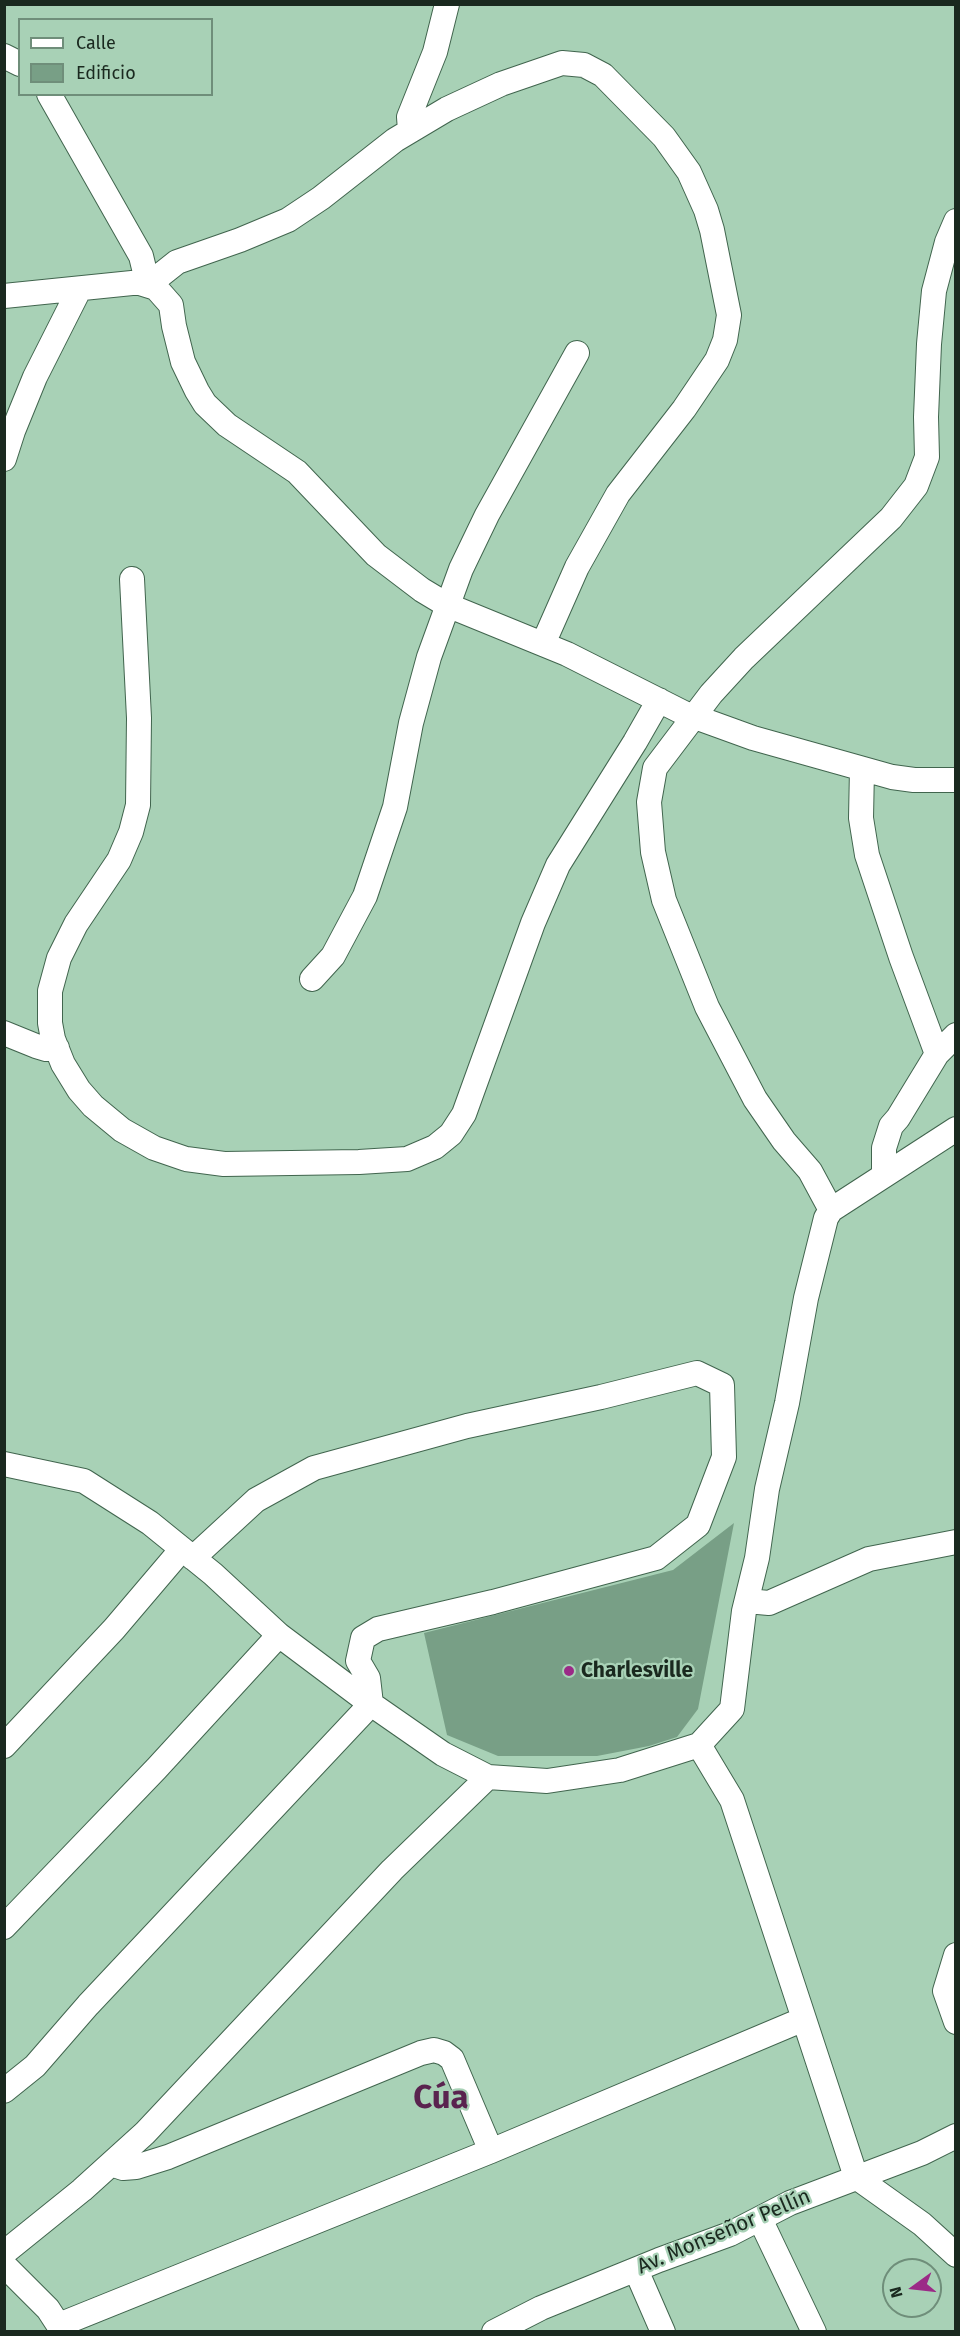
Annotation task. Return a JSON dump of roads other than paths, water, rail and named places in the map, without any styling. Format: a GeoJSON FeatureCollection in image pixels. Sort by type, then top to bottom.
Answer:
{"type":"FeatureCollection","features":[{"type":"Feature","properties":{"kind":"street"},"geometry":{"type":"LineString","coordinates":[[410,130],[410,117],[435,52],[447,4]]}},
{"type":"Feature","properties":{"kind":"street"},"geometry":{"type":"LineString","coordinates":[[4,56],[18,63]]}},
{"type":"Feature","properties":{"kind":"street"},"geometry":{"type":"LineString","coordinates":[[148,285],[177,262],[264,231],[296,214],[321,198],[374,154],[410,130],[447,109],[501,84],[562,63],[584,65],[603,75],[664,137],[699,191],[712,230],[729,315],[725,340],[717,360],[684,409],[618,494],[577,567],[543,644]]}},
{"type":"Feature","properties":{"kind":"street"},"geometry":{"type":"LineString","coordinates":[[50,96],[141,256],[148,285]]}},
{"type":"Feature","properties":{"kind":"street"},"geometry":{"type":"LineString","coordinates":[[831,1210],[810,1171],[784,1141],[755,1099],[707,1007],[664,900],[652,844],[649,802],[655,768],[693,716],[744,658],[901,508],[916,486],[927,457],[928,365],[945,293],[947,243],[956,222]]}},
{"type":"Feature","properties":{"kind":"street"},"geometry":{"type":"LineString","coordinates":[[4,296],[132,283],[148,285],[162,292],[171,305],[174,326],[186,369],[197,392],[215,415],[297,472],[376,555],[398,574],[447,605],[543,644],[693,716],[753,738],[862,769],[914,780],[956,780]]}},
{"type":"Feature","properties":{"kind":"street"},"geometry":{"type":"LineString","coordinates":[[4,459],[35,377],[79,290]]}},
{"type":"Feature","properties":{"kind":"street"},"geometry":{"type":"LineString","coordinates":[[312,980],[333,956],[365,896],[395,807],[411,723],[429,657],[461,568],[487,515],[577,353]]}},
{"type":"Feature","properties":{"kind":"street"},"geometry":{"type":"LineString","coordinates":[[132,579],[139,718],[138,805],[131,832],[122,853],[76,924],[59,958],[51,984],[50,1023],[57,1048],[68,1073],[79,1090],[107,1119],[154,1148],[186,1160],[224,1164],[407,1159],[426,1152],[451,1134],[464,1114],[533,923],[558,865],[659,700]]}},
{"type":"Feature","properties":{"kind":"street"},"geometry":{"type":"LineString","coordinates":[[862,769],[861,818],[867,855],[904,966],[937,1054]]}},
{"type":"Feature","properties":{"kind":"street"},"geometry":{"type":"LineString","coordinates":[[4,1033],[36,1046],[57,1048]]}},
{"type":"Feature","properties":{"kind":"street"},"geometry":{"type":"LineString","coordinates":[[884,1175],[884,1148],[891,1126],[937,1054],[956,1035]]}},
{"type":"Feature","properties":{"kind":"street"},"geometry":{"type":"LineString","coordinates":[[4,1464],[84,1481],[150,1523],[188,1553],[279,1635],[371,1704],[443,1754],[488,1777],[547,1781],[620,1770],[699,1745],[732,1709],[747,1601],[757,1558],[767,1489],[787,1403],[806,1298],[826,1218],[831,1210],[956,1129]]}},
{"type":"Feature","properties":{"kind":"street"},"geometry":{"type":"LineString","coordinates":[[4,1746],[188,1553],[256,1500],[314,1468],[467,1426],[601,1397],[697,1373],[722,1385],[724,1457],[698,1525],[656,1558],[494,1602],[378,1629],[363,1638],[358,1661],[368,1678],[371,1704],[88,2006],[35,2066],[4,2091]]}},
{"type":"Feature","properties":{"kind":"street"},"geometry":{"type":"LineString","coordinates":[[747,1601],[769,1604],[869,1559],[956,1542]]}},
{"type":"Feature","properties":{"kind":"street"},"geometry":{"type":"LineString","coordinates":[[4,1927],[156,1769],[279,1635]]}},
{"type":"Feature","properties":{"kind":"street"},"geometry":{"type":"LineString","coordinates":[[699,1745],[732,1800],[856,2178],[922,2224],[956,2255]]}},
{"type":"Feature","properties":{"kind":"street"},"geometry":{"type":"LineString","coordinates":[[4,2253],[145,2133],[392,1870],[488,1777]]}},
{"type":"Feature","properties":{"kind":"street"},"geometry":{"type":"LineString","coordinates":[[956,1955],[945,1991],[956,2022]]}},
{"type":"Feature","properties":{"kind":"street"},"geometry":{"type":"LineString","coordinates":[[4,2265],[48,2308],[61,2328],[804,2019]]}},
{"type":"Feature","properties":{"kind":"street"},"geometry":{"type":"LineString","coordinates":[[111,2164],[123,2168],[136,2167],[168,2157],[421,2053],[434,2050],[452,2059],[491,2151]]}},
{"type":"Feature","properties":{"kind":"street","name":"Av. Monseñor Pellín"},"geometry":{"type":"LineString","coordinates":[[494,2331],[529,2324],[636,2270],[730,2234],[790,2203],[922,2153],[956,2136]]}},
{"type":"Feature","properties":{"kind":"street"},"geometry":{"type":"LineString","coordinates":[[760,2218],[814,2331]]}},
{"type":"Feature","properties":{"kind":"street"},"geometry":{"type":"LineString","coordinates":[[636,2270],[663,2331]]}},
{"type":"Feature","properties":{"kind":"place","name":"Charlesville"},"geometry":{"type":"Point","coordinates":[569,1671]}},
{"type":"Feature","properties":{"kind":"district","name":"Cúa"},"geometry":{"type":"Point","coordinates":[441,2099]}}]}
